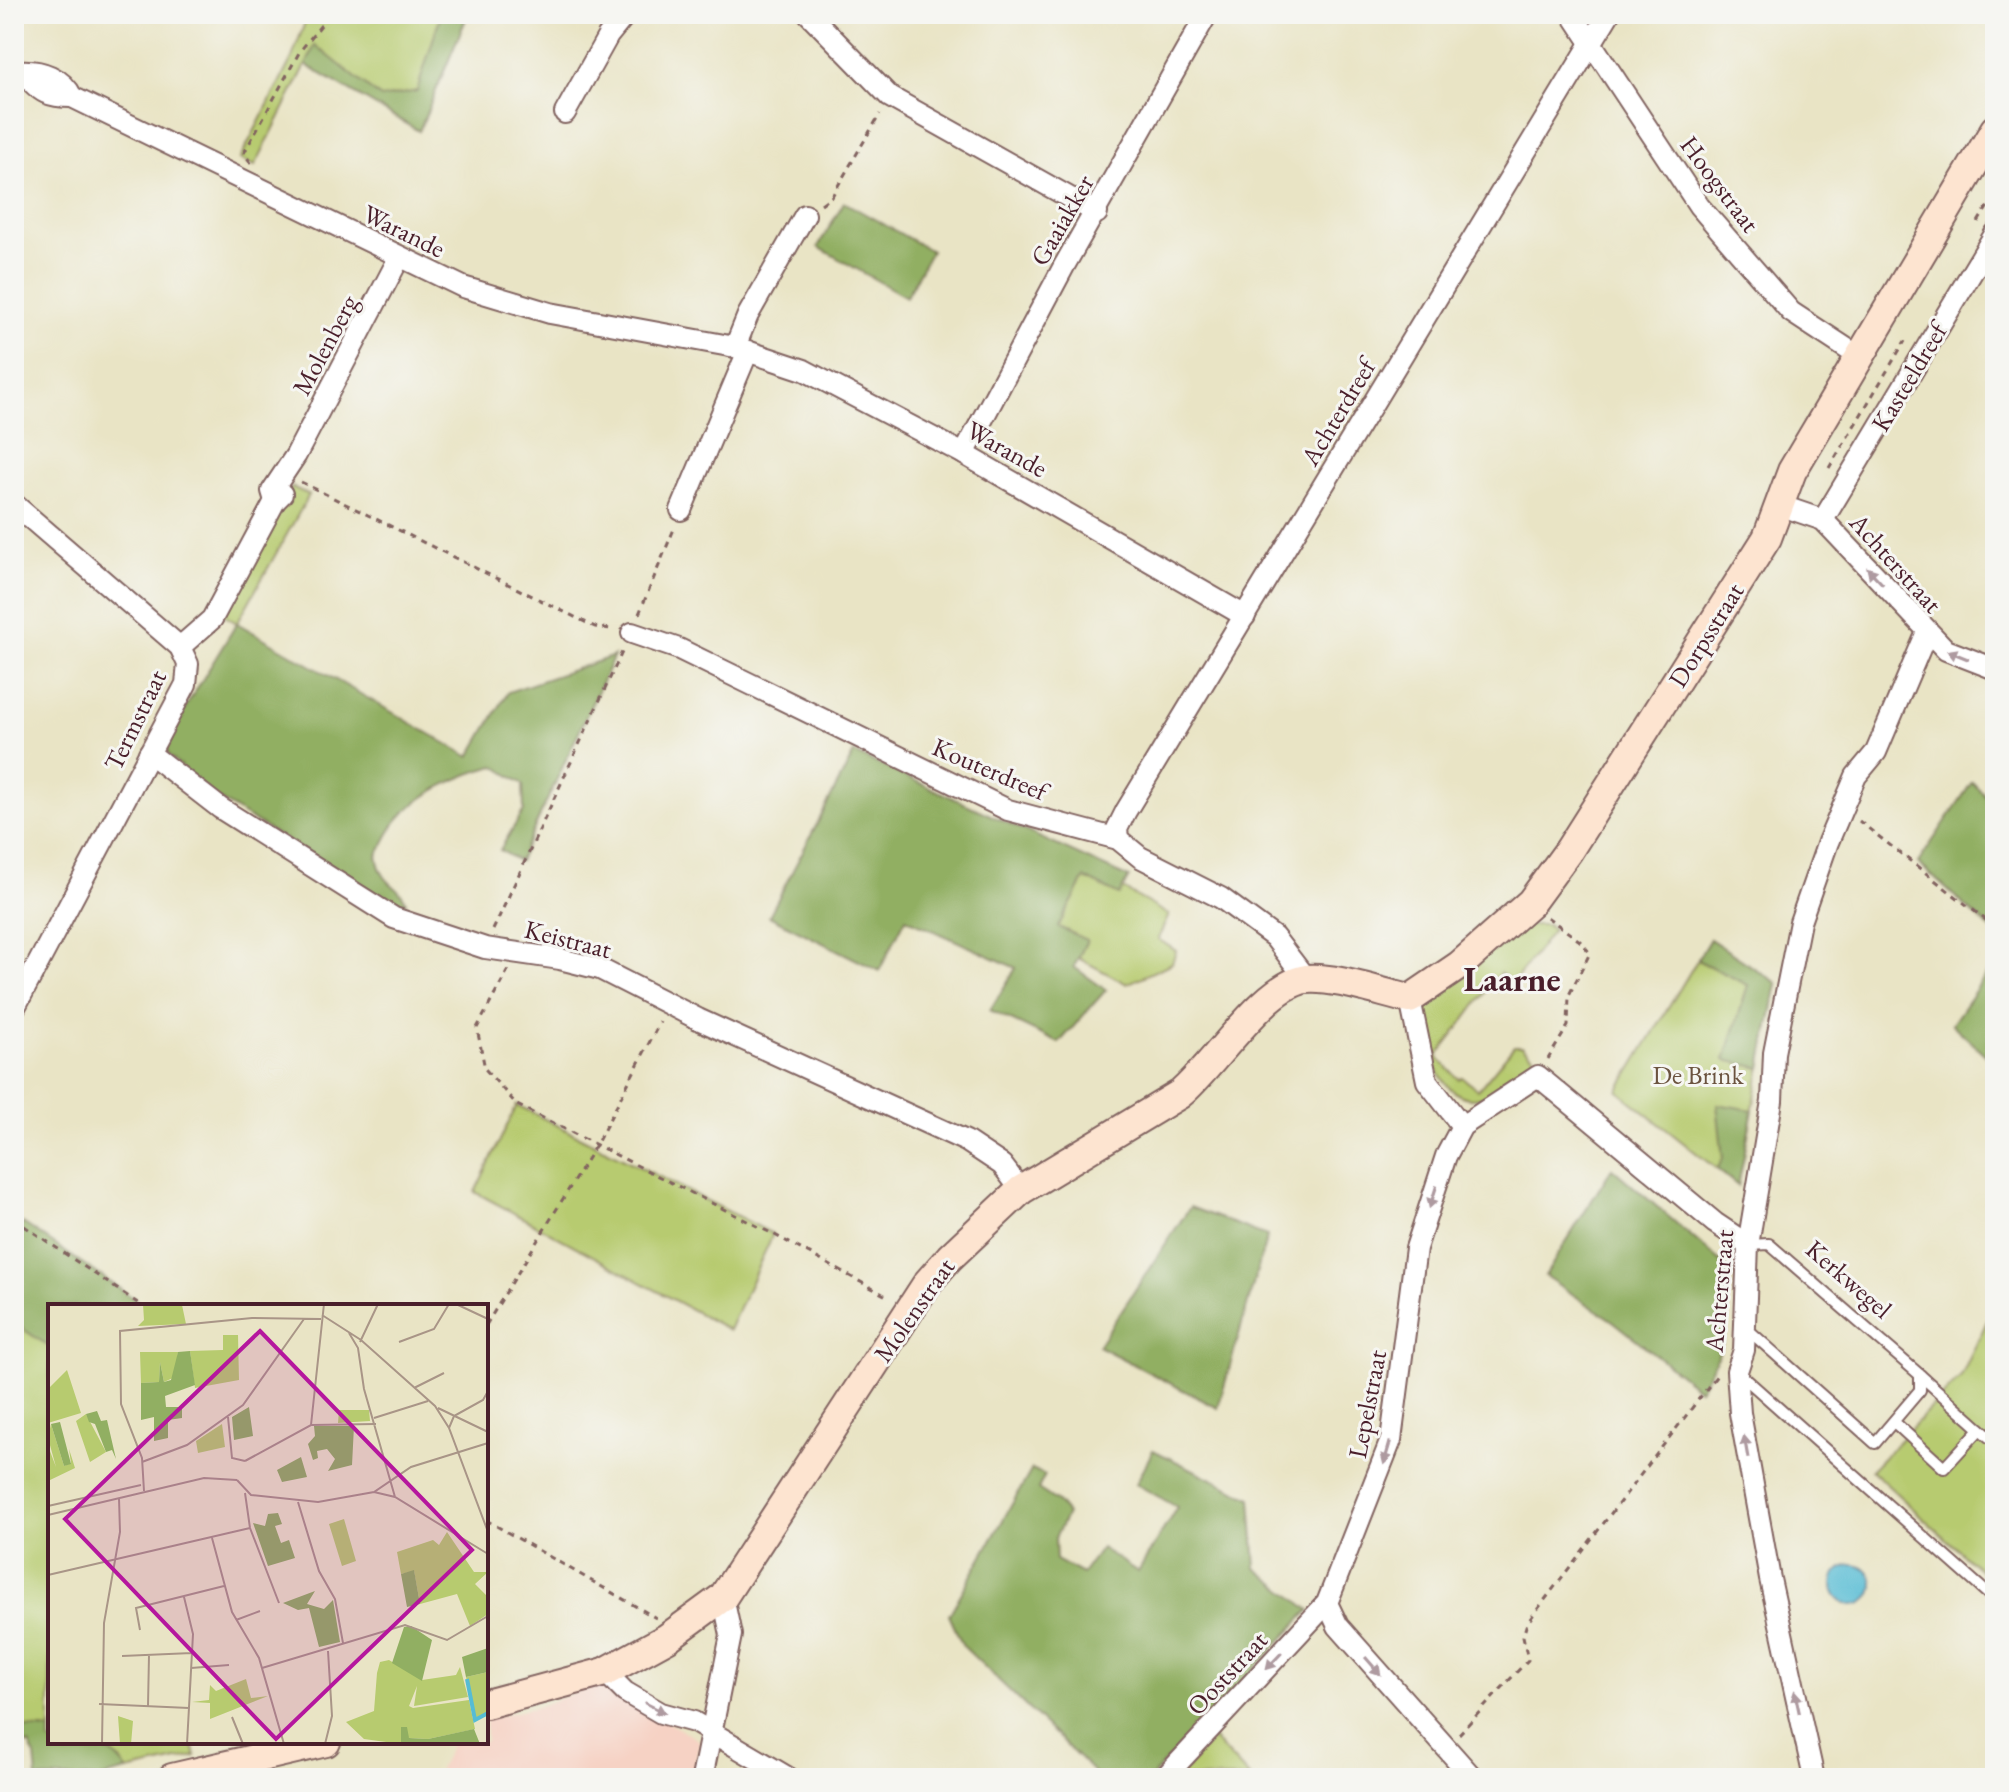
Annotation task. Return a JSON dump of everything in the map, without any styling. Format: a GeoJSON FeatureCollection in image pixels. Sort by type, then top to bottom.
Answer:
{"type":"FeatureCollection","features":[{"type":"Feature","properties":{"kind":"street"},"geometry":{"type":"LineString","coordinates":[[565,113],[608,36],[626,14]]}},
{"type":"Feature","properties":{"kind":"street"},"geometry":{"type":"LineString","coordinates":[[809,14],[890,97],[1097,213]]}},
{"type":"Feature","properties":{"kind":"street","name":"Gaaiakker"},"geometry":{"type":"LineString","coordinates":[[964,454],[1064,266],[1097,213],[1207,14]]}},
{"type":"Feature","properties":{"kind":"street","name":"Hoogstraat"},"geometry":{"type":"LineString","coordinates":[[1572,14],[1699,206],[1791,312],[1864,346]]}},
{"type":"Feature","properties":{"kind":"street","name":"Achterdreef"},"geometry":{"type":"LineString","coordinates":[[1118,839],[1117,829],[1126,811],[1609,14]]}},
{"type":"Feature","properties":{"kind":"street","name":"Warande"},"geometry":{"type":"LineString","coordinates":[[17,69],[34,70],[66,84],[72,97],[463,287],[550,313],[742,349],[804,370],[964,454],[1245,616]]}},
{"type":"Feature","properties":{"kind":"street","name":"Kasteeldreef"},"geometry":{"type":"LineString","coordinates":[[1864,346],[1995,129]]}},
{"type":"Feature","properties":{"kind":"street"},"geometry":{"type":"LineString","coordinates":[[681,510],[742,349],[748,315],[805,215]]}},
{"type":"Feature","properties":{"kind":"street","name":"Kasteeldreef"},"geometry":{"type":"LineString","coordinates":[[1823,520],[1995,234]]}},
{"type":"Feature","properties":{"kind":"street","name":"Molenberg"},"geometry":{"type":"LineString","coordinates":[[275,501],[272,491],[296,455],[399,258]]}},
{"type":"Feature","properties":{"kind":"street","name":"Dorpsstraat"},"geometry":{"type":"LineString","coordinates":[[1410,999],[1460,965],[1531,902],[1569,850],[1767,538],[1792,471],[1864,346]]}},
{"type":"Feature","properties":{"kind":"street","name":"Molenberg"},"geometry":{"type":"LineString","coordinates":[[180,647],[212,619],[275,501],[293,478],[299,465],[296,455]]}},
{"type":"Feature","properties":{"kind":"street","name":"Termstraat"},"geometry":{"type":"LineString","coordinates":[[14,504],[180,647],[188,664],[186,684],[14,1009]]}},
{"type":"Feature","properties":{"kind":"street","name":"Achterstraat"},"geometry":{"type":"LineString","coordinates":[[1779,505],[1823,520],[1927,632],[1876,752],[1856,776],[1800,922],[1774,1053],[1772,1101],[1748,1245],[1745,1327],[1737,1371],[1740,1413],[1770,1579],[1814,1778]]}},
{"type":"Feature","properties":{"kind":"street"},"geometry":{"type":"LineString","coordinates":[[1927,632],[1946,650],[1995,669]]}},
{"type":"Feature","properties":{"kind":"street","name":"Kouterdreef"},"geometry":{"type":"LineString","coordinates":[[632,633],[679,649],[1008,810],[1118,839],[1140,857],[1221,898],[1242,913],[1274,937],[1306,979]]}},
{"type":"Feature","properties":{"kind":"street","name":"Keistraat"},"geometry":{"type":"LineString","coordinates":[[149,753],[220,808],[394,918],[485,948],[600,969],[966,1141],[1002,1165],[1021,1190]]}},
{"type":"Feature","properties":{"kind":"street"},"geometry":{"type":"LineString","coordinates":[[1306,979],[1410,999],[1427,1081],[1462,1126],[1538,1076]]}},
{"type":"Feature","properties":{"kind":"street","name":"Molenstraat"},"geometry":{"type":"LineString","coordinates":[[723,1597],[912,1308],[950,1257],[1021,1190],[1180,1094],[1200,1077],[1272,996],[1306,979]]}},
{"type":"Feature","properties":{"kind":"street","name":"Kerkwegel"},"geometry":{"type":"LineString","coordinates":[[1538,1076],[1715,1223],[1748,1245]]}},
{"type":"Feature","properties":{"kind":"street","name":"Lepelstraat"},"geometry":{"type":"LineString","coordinates":[[1327,1603],[1391,1440],[1416,1248],[1446,1156],[1462,1126]]}},
{"type":"Feature","properties":{"kind":"street"},"geometry":{"type":"LineString","coordinates":[[488,1703],[605,1672],[667,1638],[723,1597],[731,1635],[702,1778]]}},
{"type":"Feature","properties":{"kind":"street"},"geometry":{"type":"LineString","coordinates":[[1327,1603],[1338,1626],[1473,1778]]}},
{"type":"Feature","properties":{"kind":"street","name":"Ooststraat"},"geometry":{"type":"LineString","coordinates":[[1164,1778],[1327,1603]]}},
{"type":"Feature","properties":{"kind":"street"},"geometry":{"type":"LineString","coordinates":[[605,1672],[625,1692],[661,1713],[694,1722],[789,1778]]}},
{"type":"Feature","properties":{"kind":"street"},"geometry":{"type":"LineString","coordinates":[[172,1778],[317,1744]]}},
{"type":"Feature","properties":{"kind":"lane","name":"Kerkwegel"},"geometry":{"type":"LineString","coordinates":[[1748,1245],[1769,1244],[1989,1437],[1995,1437]]}},
{"type":"Feature","properties":{"kind":"lane"},"geometry":{"type":"LineString","coordinates":[[1745,1327],[1875,1443],[1920,1390],[1920,1375]]}},
{"type":"Feature","properties":{"kind":"lane"},"geometry":{"type":"LineString","coordinates":[[1737,1371],[1995,1600]]}},
{"type":"Feature","properties":{"kind":"lane"},"geometry":{"type":"LineString","coordinates":[[1894,1422],[1944,1468],[1980,1429]]}},
{"type":"Feature","properties":{"kind":"path"},"geometry":{"type":"LineString","coordinates":[[247,184],[251,159],[244,153],[300,51],[330,14]]}},
{"type":"Feature","properties":{"kind":"path"},"geometry":{"type":"LineString","coordinates":[[805,215],[832,196],[890,97]]}},
{"type":"Feature","properties":{"kind":"path"},"geometry":{"type":"LineString","coordinates":[[1864,346],[1917,364]]}},
{"type":"Feature","properties":{"kind":"path"},"geometry":{"type":"LineString","coordinates":[[293,478],[595,627],[632,633]]}},
{"type":"Feature","properties":{"kind":"path"},"geometry":{"type":"LineString","coordinates":[[485,948],[632,633],[681,510]]}},
{"type":"Feature","properties":{"kind":"path"},"geometry":{"type":"LineString","coordinates":[[1841,812],[1865,824],[1995,927]]}},
{"type":"Feature","properties":{"kind":"path"},"geometry":{"type":"LineString","coordinates":[[1531,902],[1580,941],[1590,953],[1569,995],[1568,1026],[1538,1076]]}},
{"type":"Feature","properties":{"kind":"path"},"geometry":{"type":"LineString","coordinates":[[517,953],[477,1028],[485,1069],[517,1105],[597,1143],[912,1308]]}},
{"type":"Feature","properties":{"kind":"path"},"geometry":{"type":"LineString","coordinates":[[488,1322],[597,1143],[669,1004]]}},
{"type":"Feature","properties":{"kind":"path"},"geometry":{"type":"LineString","coordinates":[[14,1219],[139,1304]]}},
{"type":"Feature","properties":{"kind":"path"},"geometry":{"type":"LineString","coordinates":[[1446,1749],[1528,1660],[1523,1636],[1527,1623],[1567,1569],[1718,1374],[1737,1371]]}},
{"type":"Feature","properties":{"kind":"path"},"geometry":{"type":"LineString","coordinates":[[488,1521],[661,1620],[667,1638]]}},
{"type":"Feature","properties":{"kind":"shaded area"},"geometry":{"type":"Polygon","coordinates":[[[601,1683],[700,1741],[691,1778],[435,1778],[451,1744],[488,1744],[488,1719],[537,1707],[601,1683]]]}},
{"type":"Feature","properties":{"kind":"green space"},"geometry":{"type":"Polygon","coordinates":[[[308,14],[468,14],[419,131],[306,65],[255,166],[240,159],[292,58],[308,14]]]}},
{"type":"Feature","properties":{"kind":"green space"},"geometry":{"type":"Polygon","coordinates":[[[441,14],[468,14],[419,131],[306,65],[315,45],[381,98],[417,91],[441,14]]]}},
{"type":"Feature","properties":{"kind":"green space"},"geometry":{"type":"Polygon","coordinates":[[[844,202],[931,251],[906,297],[818,247],[844,202]]]}},
{"type":"Feature","properties":{"kind":"green space"},"geometry":{"type":"Polygon","coordinates":[[[292,487],[309,495],[237,623],[222,614],[292,487]]]}},
{"type":"Feature","properties":{"kind":"green space"},"geometry":{"type":"Polygon","coordinates":[[[237,623],[470,757],[508,692],[614,656],[519,861],[500,850],[524,810],[523,784],[495,766],[469,774],[416,803],[388,834],[377,856],[383,874],[406,902],[396,907],[213,796],[169,756],[166,748],[185,708],[237,623]]]}},
{"type":"Feature","properties":{"kind":"green space"},"geometry":{"type":"Polygon","coordinates":[[[854,753],[1129,878],[1119,895],[1085,878],[1058,927],[1087,940],[1074,967],[1106,990],[1059,1043],[990,1010],[1016,968],[906,918],[879,971],[769,916],[854,753]]]}},
{"type":"Feature","properties":{"kind":"green space"},"geometry":{"type":"Polygon","coordinates":[[[1972,782],[1995,805],[1995,933],[1918,863],[1972,782]]]}},
{"type":"Feature","properties":{"kind":"green space"},"geometry":{"type":"Polygon","coordinates":[[[1085,878],[1119,894],[1123,889],[1169,915],[1158,939],[1176,951],[1172,963],[1127,984],[1078,958],[1087,940],[1058,927],[1085,878]]]}},
{"type":"Feature","properties":{"kind":"green space"},"geometry":{"type":"Polygon","coordinates":[[[1525,925],[1547,925],[1553,930],[1513,983],[1500,973],[1437,1057],[1459,1079],[1462,1077],[1478,1090],[1514,1046],[1522,1046],[1536,1058],[1491,1094],[1473,1098],[1458,1094],[1445,1083],[1435,1065],[1423,1012],[1514,929],[1525,925]]]}},
{"type":"Feature","properties":{"kind":"green space","name":"De Brink"},"geometry":{"type":"Polygon","coordinates":[[[1710,939],[1777,983],[1738,1186],[1618,1091],[1710,939]]]}},
{"type":"Feature","properties":{"kind":"green space"},"geometry":{"type":"Polygon","coordinates":[[[1710,939],[1777,983],[1761,1068],[1725,1060],[1748,985],[1697,960],[1710,939]]]}},
{"type":"Feature","properties":{"kind":"green space"},"geometry":{"type":"Polygon","coordinates":[[[1995,962],[1995,1064],[1952,1024],[1995,962]]]}},
{"type":"Feature","properties":{"kind":"green space"},"geometry":{"type":"Polygon","coordinates":[[[1717,1104],[1753,1110],[1738,1186],[1717,1169],[1723,1159],[1717,1104]]]}},
{"type":"Feature","properties":{"kind":"green space"},"geometry":{"type":"Polygon","coordinates":[[[517,1105],[773,1234],[729,1330],[475,1192],[517,1105]]]}},
{"type":"Feature","properties":{"kind":"green space"},"geometry":{"type":"Polygon","coordinates":[[[1612,1168],[1727,1267],[1725,1331],[1717,1358],[1699,1389],[1613,1321],[1545,1276],[1612,1168]]]}},
{"type":"Feature","properties":{"kind":"green space"},"geometry":{"type":"Polygon","coordinates":[[[1190,1207],[1267,1236],[1218,1408],[1098,1346],[1190,1207]]]}},
{"type":"Feature","properties":{"kind":"green space"},"geometry":{"type":"Polygon","coordinates":[[[23,1223],[142,1304],[48,1304],[48,1346],[14,1323],[14,1238],[23,1223]]]}},
{"type":"Feature","properties":{"kind":"green space"},"geometry":{"type":"Polygon","coordinates":[[[1995,1304],[1995,1584],[1871,1470],[1961,1377],[1995,1304]]]}},
{"type":"Feature","properties":{"kind":"green space"},"geometry":{"type":"Polygon","coordinates":[[[14,1323],[48,1346],[48,1730],[24,1728],[14,1731],[14,1323]]]}},
{"type":"Feature","properties":{"kind":"green space"},"geometry":{"type":"Polygon","coordinates":[[[1153,1450],[1251,1498],[1256,1568],[1310,1610],[1150,1778],[1100,1778],[963,1646],[949,1615],[1032,1469],[1045,1475],[1038,1489],[1056,1501],[1067,1514],[1055,1538],[1056,1560],[1082,1574],[1101,1548],[1138,1572],[1177,1507],[1136,1484],[1153,1450]]]}},
{"type":"Feature","properties":{"kind":"green space"},"geometry":{"type":"Polygon","coordinates":[[[24,1728],[48,1730],[48,1744],[83,1744],[103,1749],[120,1761],[127,1771],[100,1778],[37,1778],[35,1756],[29,1744],[14,1745],[14,1731],[24,1728]]]}},
{"type":"Feature","properties":{"kind":"green space"},"geometry":{"type":"Polygon","coordinates":[[[1213,1739],[1250,1778],[1178,1778],[1213,1739]]]}},
{"type":"Feature","properties":{"kind":"green space"},"geometry":{"type":"Polygon","coordinates":[[[93,1744],[193,1744],[196,1756],[127,1771],[121,1760],[93,1744]]]}},
{"type":"Feature","properties":{"kind":"water"},"geometry":{"type":"Polygon","coordinates":[[[1853,1565],[1867,1571],[1873,1585],[1867,1599],[1853,1605],[1839,1599],[1833,1585],[1839,1571],[1853,1565]]]}},
{"type":"Feature","properties":{"kind":"district","name":"Laarne"},"geometry":{"type":"Point","coordinates":[1512,979]}}]}
